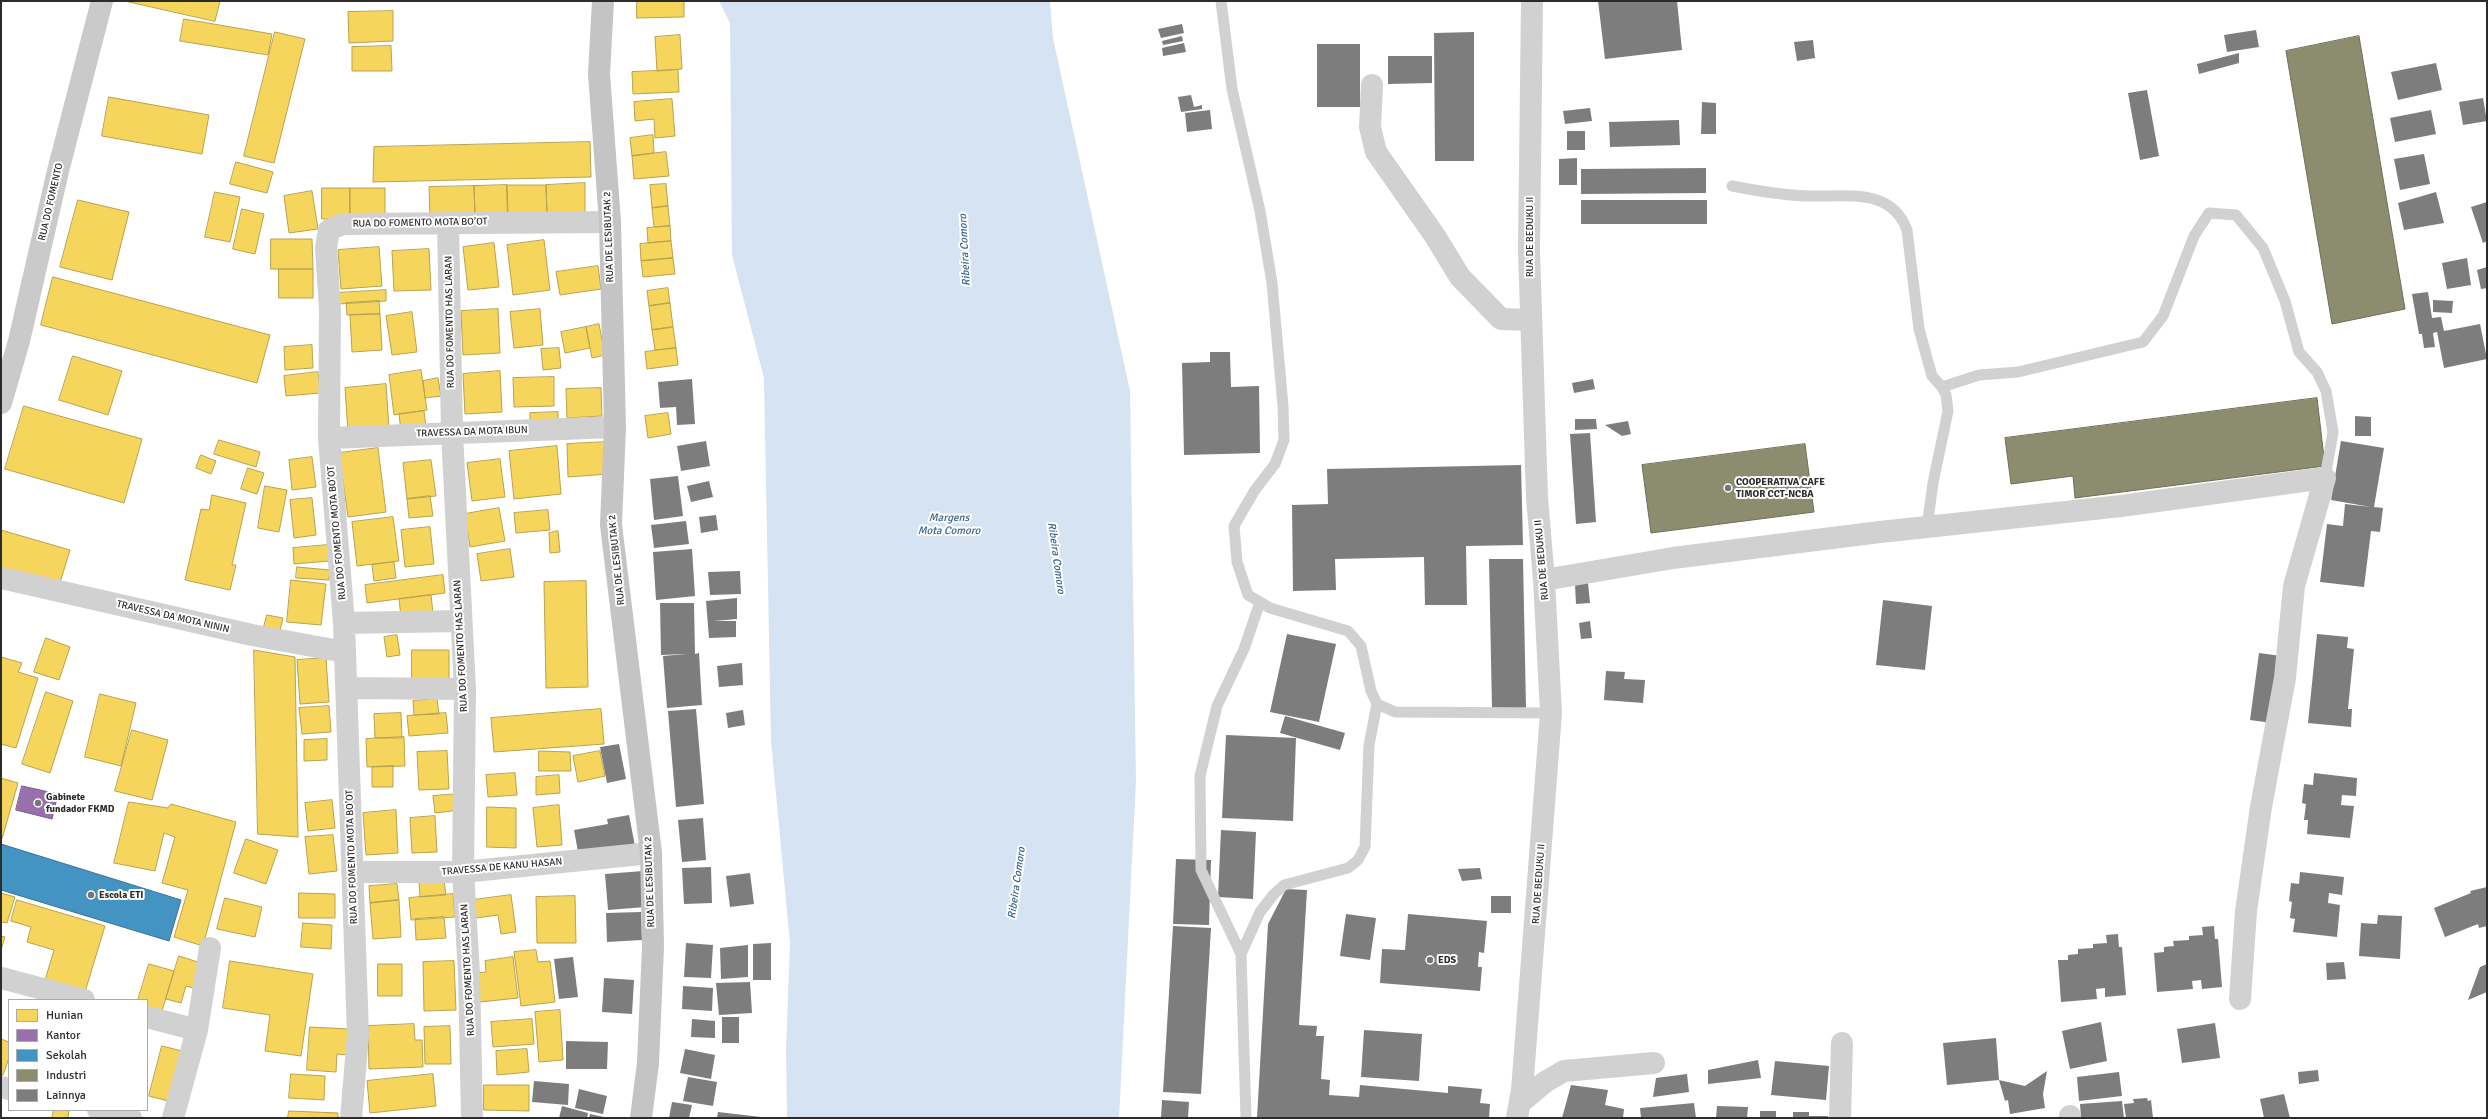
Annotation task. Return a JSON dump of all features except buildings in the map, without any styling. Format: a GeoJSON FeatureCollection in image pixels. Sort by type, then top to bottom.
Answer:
{"type":"FeatureCollection","features":[{"type":"Feature","properties":{"kind":"main road","name":"RUA DE LESIBUTAK 2"},"geometry":{"type":"LineString","coordinates":[[603,1],[599,74],[610,222],[615,427],[612,525],[651,853],[653,947],[648,1063],[641,1118]]}},
{"type":"Feature","properties":{"kind":"street","name":"RUA DO FOMENTO"},"geometry":{"type":"LineString","coordinates":[[1,403],[19,341],[58,171],[102,1]]}},
{"type":"Feature","properties":{"kind":"street","name":"RUA DE BEDUKU II"},"geometry":{"type":"LineString","coordinates":[[1519,1110],[1538,910],[1551,712],[1544,580],[1536,498],[1529,250],[1532,1]]}},
{"type":"Feature","properties":{"kind":"street"},"geometry":{"type":"LineString","coordinates":[[1372,85],[1370,127],[1376,152],[1435,236],[1460,277],[1501,318],[1531,320]]}},
{"type":"Feature","properties":{"kind":"street","name":"RUA DO FOMENTO MOTA BO’OT"},"geometry":{"type":"LineString","coordinates":[[351,1118],[358,1035],[344,623],[329,438],[330,310],[326,248],[329,230],[343,224],[448,222],[610,222]]}},
{"type":"Feature","properties":{"kind":"street","name":"RUA DO FOMENTO HAS LARAN"},"geometry":{"type":"LineString","coordinates":[[448,222],[452,433],[460,621],[465,689],[463,872],[470,980],[472,1118]]}},
{"type":"Feature","properties":{"kind":"street","name":"TRAVESSA DA MOTA IBUN"},"geometry":{"type":"LineString","coordinates":[[329,438],[615,427]]}},
{"type":"Feature","properties":{"kind":"street"},"geometry":{"type":"LineString","coordinates":[[1544,580],[1673,558],[1927,527],[2121,506],[2325,478],[2294,586],[2285,678],[2261,808],[2246,911],[2240,999]]}},
{"type":"Feature","properties":{"kind":"street","name":"TRAVESSA DA MOTA NININ"},"geometry":{"type":"LineString","coordinates":[[1,578],[252,635],[345,652]]}},
{"type":"Feature","properties":{"kind":"street"},"geometry":{"type":"LineString","coordinates":[[344,623],[460,621]]}},
{"type":"Feature","properties":{"kind":"street"},"geometry":{"type":"LineString","coordinates":[[347,688],[465,689]]}},
{"type":"Feature","properties":{"kind":"street","name":"TRAVESSA DE KANU HASAN"},"geometry":{"type":"LineString","coordinates":[[352,872],[463,872],[651,853]]}},
{"type":"Feature","properties":{"kind":"street"},"geometry":{"type":"LineString","coordinates":[[173,1118],[197,1030],[210,948]]}},
{"type":"Feature","properties":{"kind":"street"},"geometry":{"type":"LineString","coordinates":[[1,978],[80,999]]}},
{"type":"Feature","properties":{"kind":"street"},"geometry":{"type":"LineString","coordinates":[[148,1017],[197,1030]]}},
{"type":"Feature","properties":{"kind":"street"},"geometry":{"type":"LineString","coordinates":[[1840,1118],[1842,1043]]}},
{"type":"Feature","properties":{"kind":"street"},"geometry":{"type":"LineString","coordinates":[[1519,1110],[1545,1082],[1564,1071],[1654,1063]]}},
{"type":"Feature","properties":{"kind":"street"},"geometry":{"type":"LineString","coordinates":[[102,1111],[131,1118]]}},
{"type":"Feature","properties":{"kind":"lane"},"geometry":{"type":"LineString","coordinates":[[1222,1],[1232,89],[1260,211],[1272,283],[1284,406],[1284,440],[1275,464],[1255,490],[1234,526],[1237,562],[1248,595],[1270,608],[1348,631],[1361,646],[1371,691],[1377,704],[1369,745],[1365,847],[1358,860],[1348,868],[1284,885],[1274,894],[1260,912],[1241,954]]}},
{"type":"Feature","properties":{"kind":"lane"},"geometry":{"type":"LineString","coordinates":[[1732,186],[1778,194],[1812,196],[1839,194],[1863,197],[1883,201],[1893,207],[1902,218],[1907,230],[1918,329],[1932,376],[1942,387],[1946,395],[1948,411],[1933,483],[1927,527]]}},
{"type":"Feature","properties":{"kind":"lane"},"geometry":{"type":"LineString","coordinates":[[1942,387],[1979,375],[2018,372],[2143,342],[2163,316],[2194,236],[2209,214],[2236,215],[2263,248],[2285,301],[2299,352],[2317,372],[2326,391],[2333,432],[2325,478]]}},
{"type":"Feature","properties":{"kind":"lane"},"geometry":{"type":"LineString","coordinates":[[1246,1118],[1241,954],[1201,870],[1200,776],[1217,706],[1244,649],[1260,602]]}},
{"type":"Feature","properties":{"kind":"lane"},"geometry":{"type":"LineString","coordinates":[[1377,704],[1395,712],[1551,712]]}},
{"type":"Feature","properties":{"kind":"water","name":"Margens Mota Comoro"},"geometry":{"type":"Polygon","coordinates":[[[719,1],[1050,1],[1053,38],[1130,391],[1136,781],[1119,1118],[787,1118],[786,1049],[790,943],[771,741],[764,378],[732,255],[730,23],[719,1]]]}},
{"type":"Feature","properties":{"kind":"place","name":"COOPERATIVA CAFE TIMOR CCT-NCBA"},"geometry":{"type":"Point","coordinates":[1728,488]}},
{"type":"Feature","properties":{"kind":"place","name":"Gabinete fundador FKMD"},"geometry":{"type":"Point","coordinates":[38,803]}},
{"type":"Feature","properties":{"kind":"place","name":"Escola ETI"},"geometry":{"type":"Point","coordinates":[91,895]}},
{"type":"Feature","properties":{"kind":"place","name":"EDS"},"geometry":{"type":"Point","coordinates":[1430,960]}},
{"type":"Feature","properties":{"kind":"water label","name":"Ribeira Comoro"},"geometry":{"type":"Point","coordinates":[965,250]}},
{"type":"Feature","properties":{"kind":"water label","name":"Ribeira Comoro"},"geometry":{"type":"Point","coordinates":[1056,558]}},
{"type":"Feature","properties":{"kind":"water label","name":"Ribeira Comoro"},"geometry":{"type":"Point","coordinates":[1017,883]}}]}
